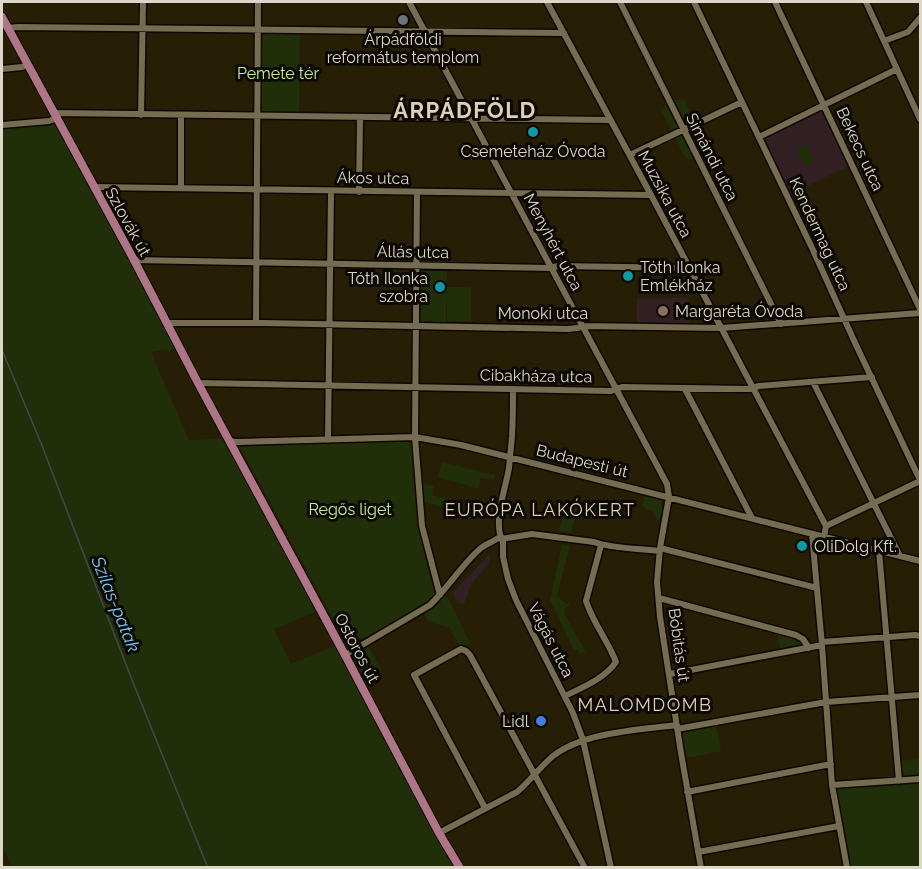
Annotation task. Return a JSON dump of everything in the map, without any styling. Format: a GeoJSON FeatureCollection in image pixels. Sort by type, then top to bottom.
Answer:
{"type":"FeatureCollection","features":[{"type":"Feature","properties":{"kind":"main road","name":"Szlovák út"},"geometry":{"type":"LineString","coordinates":[[2,17],[230,441]]}},
{"type":"Feature","properties":{"kind":"main road","name":"Ostoros út"},"geometry":{"type":"LineString","coordinates":[[230,441],[439,833],[460,867]]}},
{"type":"Feature","properties":{"kind":"street"},"geometry":{"type":"LineString","coordinates":[[141,115],[143,2]]}},
{"type":"Feature","properties":{"kind":"street"},"geometry":{"type":"LineString","coordinates":[[256,323],[258,2]]}},
{"type":"Feature","properties":{"kind":"street","name":"Menyhért utca"},"geometry":{"type":"LineString","coordinates":[[410,2],[667,484],[669,497]]}},
{"type":"Feature","properties":{"kind":"street","name":"Muzsika utca"},"geometry":{"type":"LineString","coordinates":[[547,2],[826,526]]}},
{"type":"Feature","properties":{"kind":"street","name":"Simándi utca"},"geometry":{"type":"LineString","coordinates":[[620,2],[781,324]]}},
{"type":"Feature","properties":{"kind":"street","name":"Kendermag utca"},"geometry":{"type":"LineString","coordinates":[[694,2],[921,480]]}},
{"type":"Feature","properties":{"kind":"street","name":"Bekecs utca"},"geometry":{"type":"LineString","coordinates":[[775,2],[921,311]]}},
{"type":"Feature","properties":{"kind":"street"},"geometry":{"type":"LineString","coordinates":[[866,2],[921,119]]}},
{"type":"Feature","properties":{"kind":"street"},"geometry":{"type":"LineString","coordinates":[[884,41],[908,32],[921,18]]}},
{"type":"Feature","properties":{"kind":"street"},"geometry":{"type":"LineString","coordinates":[[7,28],[564,33]]}},
{"type":"Feature","properties":{"kind":"street"},"geometry":{"type":"LineString","coordinates":[[2,69],[28,65]]}},
{"type":"Feature","properties":{"kind":"street"},"geometry":{"type":"LineString","coordinates":[[759,137],[897,69]]}},
{"type":"Feature","properties":{"kind":"street"},"geometry":{"type":"LineString","coordinates":[[630,155],[742,102]]}},
{"type":"Feature","properties":{"kind":"street"},"geometry":{"type":"LineString","coordinates":[[2,124],[49,120],[55,116],[141,115],[610,120]]}},
{"type":"Feature","properties":{"kind":"street"},"geometry":{"type":"LineString","coordinates":[[181,115],[181,188]]}},
{"type":"Feature","properties":{"kind":"street"},"geometry":{"type":"LineString","coordinates":[[359,192],[360,118]]}},
{"type":"Feature","properties":{"kind":"street","name":"Ákos utca"},"geometry":{"type":"LineString","coordinates":[[94,187],[651,195]]}},
{"type":"Feature","properties":{"kind":"street"},"geometry":{"type":"LineString","coordinates":[[328,440],[331,191]]}},
{"type":"Feature","properties":{"kind":"street"},"geometry":{"type":"LineString","coordinates":[[417,192],[415,437],[422,526],[440,595]]}},
{"type":"Feature","properties":{"kind":"street","name":"Állás utca"},"geometry":{"type":"LineString","coordinates":[[134,260],[551,268],[558,266],[690,268]]}},
{"type":"Feature","properties":{"kind":"street","name":"Monoki utca"},"geometry":{"type":"LineString","coordinates":[[166,323],[567,329],[583,326],[721,328],[921,311]]}},
{"type":"Feature","properties":{"kind":"street","name":"Cibakháza utca"},"geometry":{"type":"LineString","coordinates":[[198,383],[611,391],[622,387],[748,389],[759,386],[872,377]]}},
{"type":"Feature","properties":{"kind":"street"},"geometry":{"type":"LineString","coordinates":[[813,382],[900,556]]}},
{"type":"Feature","properties":{"kind":"street","name":"Vágás utca"},"geometry":{"type":"LineString","coordinates":[[513,389],[512,437],[499,527],[503,541],[503,557],[516,600],[565,696],[583,740],[610,867]]}},
{"type":"Feature","properties":{"kind":"street"},"geometry":{"type":"LineString","coordinates":[[685,389],[752,518]]}},
{"type":"Feature","properties":{"kind":"street","name":"Budapesti út"},"geometry":{"type":"LineString","coordinates":[[230,441],[415,437],[462,444],[921,561]]}},
{"type":"Feature","properties":{"kind":"street"},"geometry":{"type":"LineString","coordinates":[[824,537],[826,526],[921,480]]}},
{"type":"Feature","properties":{"kind":"street","name":"Bóbitás út"},"geometry":{"type":"LineString","coordinates":[[669,497],[659,549],[658,598],[687,792],[701,867]]}},
{"type":"Feature","properties":{"kind":"street"},"geometry":{"type":"LineString","coordinates":[[812,534],[832,786],[847,867]]}},
{"type":"Feature","properties":{"kind":"street"},"geometry":{"type":"LineString","coordinates":[[345,655],[430,605],[482,548],[498,538],[543,535],[601,545],[659,549],[817,588]]}},
{"type":"Feature","properties":{"kind":"street"},"geometry":{"type":"LineString","coordinates":[[565,696],[600,677],[616,662],[586,601],[601,545]]}},
{"type":"Feature","properties":{"kind":"street"},"geometry":{"type":"LineString","coordinates":[[879,551],[899,781]]}},
{"type":"Feature","properties":{"kind":"street"},"geometry":{"type":"LineString","coordinates":[[658,598],[796,635],[809,648]]}},
{"type":"Feature","properties":{"kind":"street"},"geometry":{"type":"LineString","coordinates":[[670,674],[822,644],[921,636]]}},
{"type":"Feature","properties":{"kind":"street"},"geometry":{"type":"LineString","coordinates":[[485,808],[414,675],[461,649],[470,655],[585,867]]}},
{"type":"Feature","properties":{"kind":"street"},"geometry":{"type":"LineString","coordinates":[[439,833],[517,792],[552,757],[589,738],[677,727],[826,702],[921,694]]}},
{"type":"Feature","properties":{"kind":"street"},"geometry":{"type":"LineString","coordinates":[[687,792],[831,765]]}},
{"type":"Feature","properties":{"kind":"street"},"geometry":{"type":"LineString","coordinates":[[832,786],[921,779]]}},
{"type":"Feature","properties":{"kind":"street"},"geometry":{"type":"LineString","coordinates":[[698,852],[839,826]]}},
{"type":"Feature","properties":{"kind":"shaded area"},"geometry":{"type":"Polygon","coordinates":[[[824,108],[851,165],[791,194],[764,137],[824,108]]]}},
{"type":"Feature","properties":{"kind":"shaded area","name":"Margaréta Óvoda"},"geometry":{"type":"Polygon","coordinates":[[[637,298],[689,298],[689,324],[637,324],[637,298]]]}},
{"type":"Feature","properties":{"kind":"shaded area"},"geometry":{"type":"Polygon","coordinates":[[[489,555],[489,564],[472,583],[464,604],[457,603],[453,592],[489,555]]]}},
{"type":"Feature","properties":{"kind":"green space","name":"Pemete tér"},"geometry":{"type":"Polygon","coordinates":[[[258,30],[300,30],[299,117],[257,116],[258,30]]]}},
{"type":"Feature","properties":{"kind":"green space"},"geometry":{"type":"Polygon","coordinates":[[[684,99],[709,148],[698,159],[686,159],[661,110],[669,101],[684,99]]]}},
{"type":"Feature","properties":{"kind":"green space"},"geometry":{"type":"Polygon","coordinates":[[[55,121],[178,349],[151,352],[189,440],[226,438],[319,610],[274,629],[291,664],[337,645],[459,867],[13,868],[2,845],[2,126],[55,121]]]}},
{"type":"Feature","properties":{"kind":"green space"},"geometry":{"type":"Polygon","coordinates":[[[806,145],[814,161],[804,166],[796,150],[806,145]]]}},
{"type":"Feature","properties":{"kind":"green space"},"geometry":{"type":"Polygon","coordinates":[[[420,268],[447,270],[446,322],[418,321],[420,268]]]}},
{"type":"Feature","properties":{"kind":"green space"},"geometry":{"type":"Polygon","coordinates":[[[447,287],[471,287],[471,321],[447,321],[447,287]]]}},
{"type":"Feature","properties":{"kind":"green space","name":"Regős liget"},"geometry":{"type":"Polygon","coordinates":[[[414,439],[420,527],[425,558],[436,596],[371,635],[347,644],[240,447],[414,439]]]}},
{"type":"Feature","properties":{"kind":"green space"},"geometry":{"type":"Polygon","coordinates":[[[442,462],[495,475],[494,479],[480,478],[479,489],[438,477],[442,462]]]}},
{"type":"Feature","properties":{"kind":"green space"},"geometry":{"type":"Polygon","coordinates":[[[422,483],[434,486],[433,495],[457,502],[455,511],[424,502],[422,483]]]}},
{"type":"Feature","properties":{"kind":"green space"},"geometry":{"type":"Polygon","coordinates":[[[646,493],[661,497],[662,516],[657,520],[654,513],[642,506],[646,493]]]}},
{"type":"Feature","properties":{"kind":"green space"},"geometry":{"type":"Polygon","coordinates":[[[566,503],[578,506],[571,533],[559,531],[566,503]]]}},
{"type":"Feature","properties":{"kind":"green space"},"geometry":{"type":"Polygon","coordinates":[[[562,544],[570,546],[557,596],[569,603],[564,613],[586,652],[579,653],[578,650],[574,650],[550,600],[562,544]]]}},
{"type":"Feature","properties":{"kind":"green space"},"geometry":{"type":"Polygon","coordinates":[[[445,596],[470,643],[459,645],[450,628],[429,622],[422,611],[445,596]]]}},
{"type":"Feature","properties":{"kind":"green space"},"geometry":{"type":"Polygon","coordinates":[[[777,632],[798,637],[803,643],[802,647],[780,651],[777,632]]]}},
{"type":"Feature","properties":{"kind":"green space"},"geometry":{"type":"Polygon","coordinates":[[[367,644],[382,670],[365,680],[350,653],[367,644]]]}},
{"type":"Feature","properties":{"kind":"green space"},"geometry":{"type":"Polygon","coordinates":[[[716,724],[721,751],[686,758],[681,731],[716,724]]]}},
{"type":"Feature","properties":{"kind":"green space"},"geometry":{"type":"Polygon","coordinates":[[[920,759],[920,776],[901,777],[900,761],[920,759]]]}},
{"type":"Feature","properties":{"kind":"green space"},"geometry":{"type":"Polygon","coordinates":[[[920,782],[920,867],[851,867],[836,789],[920,782]]]}},
{"type":"Feature","properties":{"kind":"waterway","name":"Szilas-patak"},"geometry":{"type":"LineString","coordinates":[[2,350],[41,443],[130,675],[208,868]]}},
{"type":"Feature","properties":{"kind":"place","name":"Árpádföldi református templom"},"geometry":{"type":"Point","coordinates":[403,20]}},
{"type":"Feature","properties":{"kind":"place","name":"Csemeteház Óvoda"},"geometry":{"type":"Point","coordinates":[533,132]}},
{"type":"Feature","properties":{"kind":"place","name":"Tóth Ilonka Emlékház"},"geometry":{"type":"Point","coordinates":[628,276]}},
{"type":"Feature","properties":{"kind":"place","name":"Tóth Ilonka szobra"},"geometry":{"type":"Point","coordinates":[440,287]}},
{"type":"Feature","properties":{"kind":"place","name":"Margaréta Óvoda"},"geometry":{"type":"Point","coordinates":[663,311]}},
{"type":"Feature","properties":{"kind":"place","name":"OliDolg Kft."},"geometry":{"type":"Point","coordinates":[802,546]}},
{"type":"Feature","properties":{"kind":"place","name":"Lidl"},"geometry":{"type":"Point","coordinates":[541,721]}},
{"type":"Feature","properties":{"kind":"district","name":"ÁRPÁDFÖLD"},"geometry":{"type":"Point","coordinates":[465,110]}},
{"type":"Feature","properties":{"kind":"district","name":"EURÓPA LAKÓKERT"},"geometry":{"type":"Point","coordinates":[540,509]}},
{"type":"Feature","properties":{"kind":"district","name":"MALOMDOMB"},"geometry":{"type":"Point","coordinates":[645,704]}}]}
